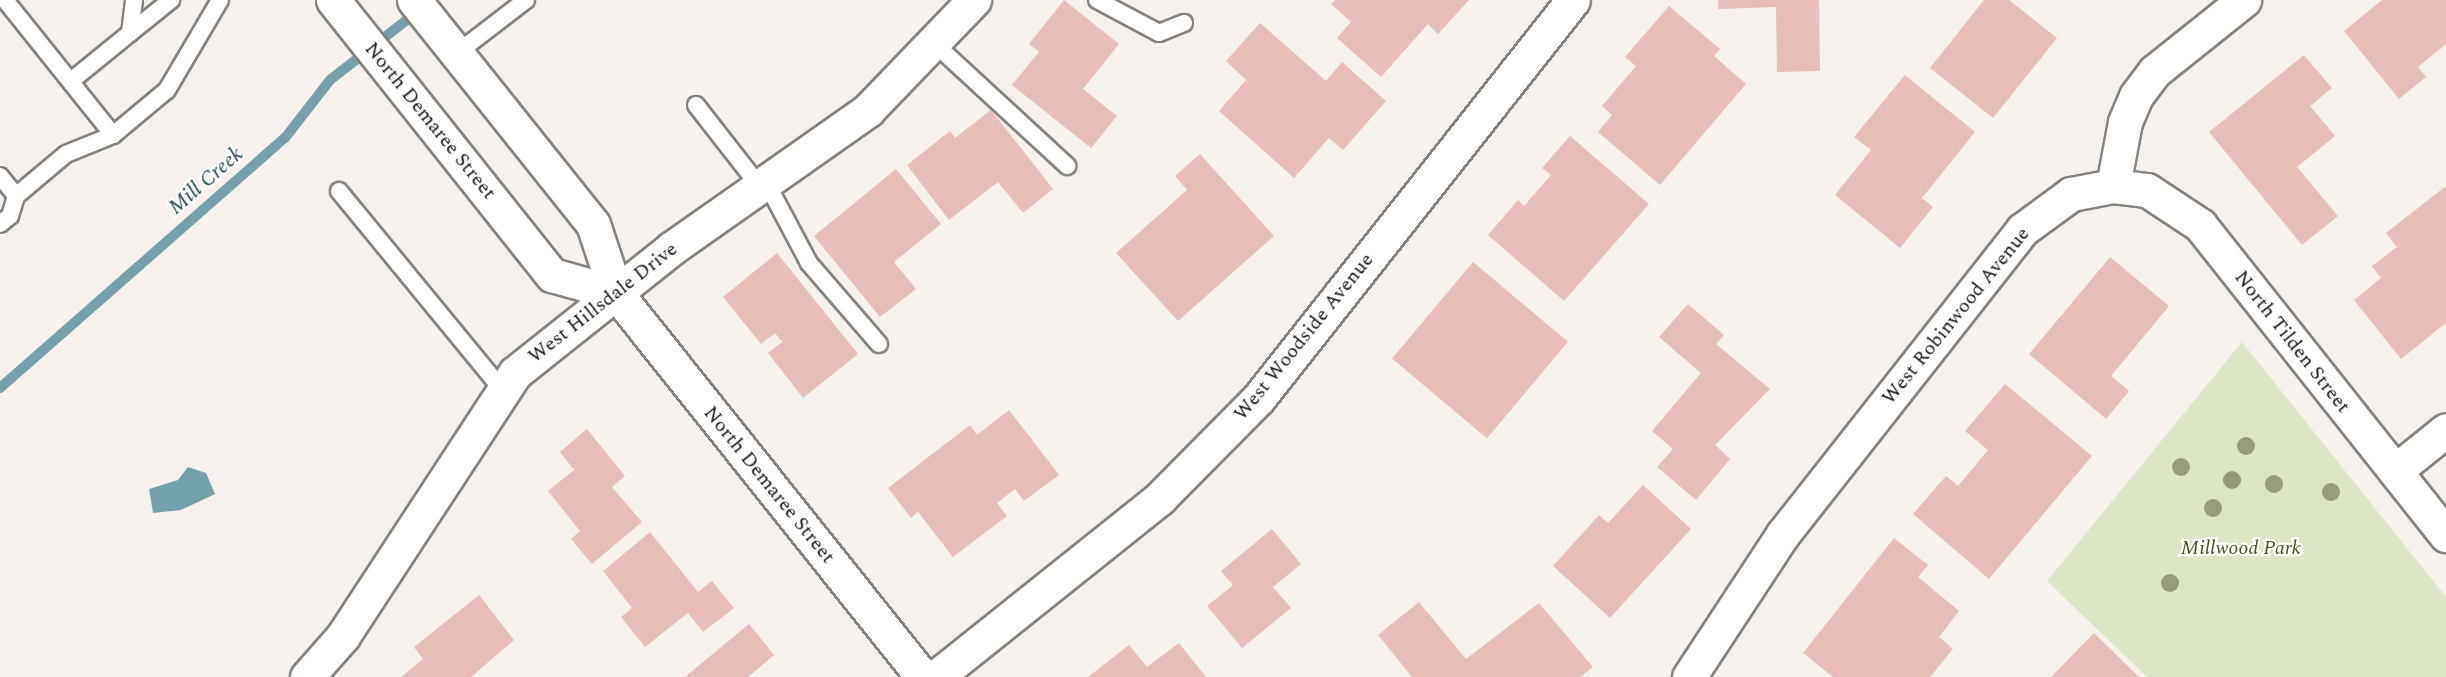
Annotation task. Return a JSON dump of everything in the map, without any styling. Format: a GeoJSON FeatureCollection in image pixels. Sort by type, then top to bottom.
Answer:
{"type":"FeatureCollection","features":[{"type":"Feature","properties":{"kind":"street","name":"North Demaree Street"},"geometry":{"type":"LineString","coordinates":[[333,0],[552,274],[616,293]]}},
{"type":"Feature","properties":{"kind":"street","name":"North Demaree Street"},"geometry":{"type":"LineString","coordinates":[[414,0],[593,224],[616,293],[923,677]]}},
{"type":"Feature","properties":{"kind":"street","name":"West Hillsdale Drive"},"geometry":{"type":"LineString","coordinates":[[307,677],[343,636],[515,373],[616,293],[868,110],[935,44],[974,0]]}},
{"type":"Feature","properties":{"kind":"street","name":"West Woodside Avenue"},"geometry":{"type":"LineString","coordinates":[[936,677],[1160,498],[1258,399],[1573,0]]}},
{"type":"Feature","properties":{"kind":"street"},"geometry":{"type":"LineString","coordinates":[[2114,186],[2125,122],[2136,96],[2155,71],[2244,0]]}},
{"type":"Feature","properties":{"kind":"street","name":"North Tilden Street"},"geometry":{"type":"LineString","coordinates":[[2114,186],[2147,190],[2200,225],[2446,535]]}},
{"type":"Feature","properties":{"kind":"street","name":"West Robinwood Avenue"},"geometry":{"type":"LineString","coordinates":[[1689,677],[1783,534],[2022,230],[2071,194],[2114,186]]}},
{"type":"Feature","properties":{"kind":"street"},"geometry":{"type":"LineString","coordinates":[[2395,471],[2446,430]]}},
{"type":"Feature","properties":{"kind":"lane"},"geometry":{"type":"LineString","coordinates":[[5,0],[113,135]]}},
{"type":"Feature","properties":{"kind":"lane"},"geometry":{"type":"LineString","coordinates":[[130,33],[134,0]]}},
{"type":"Feature","properties":{"kind":"lane"},"geometry":{"type":"LineString","coordinates":[[71,81],[171,0]]}},
{"type":"Feature","properties":{"kind":"lane"},"geometry":{"type":"LineString","coordinates":[[0,224],[10,216],[16,196],[66,154],[113,135],[167,90],[220,0]]}},
{"type":"Feature","properties":{"kind":"lane"},"geometry":{"type":"LineString","coordinates":[[457,53],[526,0]]}},
{"type":"Feature","properties":{"kind":"lane"},"geometry":{"type":"LineString","coordinates":[[1097,0],[1159,33],[1184,23]]}},
{"type":"Feature","properties":{"kind":"lane"},"geometry":{"type":"LineString","coordinates":[[935,44],[1067,166]]}},
{"type":"Feature","properties":{"kind":"lane"},"geometry":{"type":"LineString","coordinates":[[696,105],[763,185],[809,264],[879,344]]}},
{"type":"Feature","properties":{"kind":"lane"},"geometry":{"type":"LineString","coordinates":[[0,176],[16,196]]}},
{"type":"Feature","properties":{"kind":"lane"},"geometry":{"type":"LineString","coordinates":[[339,190],[503,391]]}},
{"type":"Feature","properties":{"kind":"green space","name":"Millwood Park"},"geometry":{"type":"Polygon","coordinates":[[[2242,342],[2446,597],[2446,677],[2147,677],[2047,581],[2242,342]]]}},
{"type":"Feature","properties":{"kind":"water"},"geometry":{"type":"Polygon","coordinates":[[[188,467],[206,473],[215,494],[181,510],[153,513],[149,489],[178,480],[188,467]]]}},
{"type":"Feature","properties":{"kind":"building"},"geometry":{"type":"Polygon","coordinates":[[[1064,0],[1119,44],[1083,89],[1117,116],[1091,148],[1012,85],[1039,52],[1029,44],[1064,0]]]}},
{"type":"Feature","properties":{"kind":"building"},"geometry":{"type":"Polygon","coordinates":[[[1335,0],[1469,0],[1438,34],[1428,24],[1381,77],[1337,38],[1351,22],[1331,4],[1335,0]]]}},
{"type":"Feature","properties":{"kind":"building"},"geometry":{"type":"Polygon","coordinates":[[[1718,0],[1819,0],[1820,71],[1777,72],[1776,7],[1718,9],[1718,0]]]}},
{"type":"Feature","properties":{"kind":"building"},"geometry":{"type":"Polygon","coordinates":[[[1984,0],[2009,0],[2057,38],[1993,118],[1930,68],[1984,0]]]}},
{"type":"Feature","properties":{"kind":"building"},"geometry":{"type":"Polygon","coordinates":[[[2382,0],[2446,0],[2446,44],[2418,67],[2426,77],[2399,99],[2344,31],[2382,0]]]}},
{"type":"Feature","properties":{"kind":"building"},"geometry":{"type":"Polygon","coordinates":[[[1669,6],[1720,49],[1714,56],[1746,84],[1660,185],[1598,132],[1612,115],[1602,106],[1636,66],[1625,57],[1669,6]]]}},
{"type":"Feature","properties":{"kind":"building"},"geometry":{"type":"Polygon","coordinates":[[[1260,23],[1326,81],[1342,62],[1386,101],[1343,150],[1329,138],[1294,178],[1219,111],[1246,80],[1226,61],[1260,23]]]}},
{"type":"Feature","properties":{"kind":"building"},"geometry":{"type":"Polygon","coordinates":[[[2304,55],[2332,88],[2310,106],[2335,136],[2297,167],[2338,216],[2302,245],[2209,132],[2304,55]]]}},
{"type":"Feature","properties":{"kind":"building"},"geometry":{"type":"Polygon","coordinates":[[[1905,75],[1975,132],[1922,198],[1933,207],[1900,248],[1835,195],[1871,150],[1854,137],[1905,75]]]}},
{"type":"Feature","properties":{"kind":"building"},"geometry":{"type":"Polygon","coordinates":[[[991,110],[1053,189],[1023,213],[998,182],[949,220],[907,165],[950,131],[955,138],[991,110]]]}},
{"type":"Feature","properties":{"kind":"building"},"geometry":{"type":"Polygon","coordinates":[[[1570,136],[1649,204],[1564,301],[1488,235],[1518,200],[1524,206],[1551,175],[1542,168],[1570,136]]]}},
{"type":"Feature","properties":{"kind":"building"},"geometry":{"type":"Polygon","coordinates":[[[1200,154],[1274,236],[1178,321],[1116,253],[1187,190],[1175,176],[1200,154]]]}},
{"type":"Feature","properties":{"kind":"building"},"geometry":{"type":"Polygon","coordinates":[[[896,169],[941,224],[894,262],[916,289],[880,317],[814,236],[896,169]]]}},
{"type":"Feature","properties":{"kind":"building"},"geometry":{"type":"Polygon","coordinates":[[[2446,186],[2446,323],[2401,359],[2354,300],[2381,278],[2372,266],[2397,247],[2386,233],[2446,186]]]}},
{"type":"Feature","properties":{"kind":"building"},"geometry":{"type":"Polygon","coordinates":[[[777,253],[858,354],[803,398],[768,353],[782,342],[775,333],[761,344],[723,297],[777,253]]]}},
{"type":"Feature","properties":{"kind":"building"},"geometry":{"type":"Polygon","coordinates":[[[2110,257],[2169,306],[2111,376],[2129,391],[2106,419],[2029,354],[2110,257]]]}},
{"type":"Feature","properties":{"kind":"building"},"geometry":{"type":"Polygon","coordinates":[[[1473,262],[1568,342],[1487,438],[1392,359],[1473,262]]]}},
{"type":"Feature","properties":{"kind":"building"},"geometry":{"type":"Polygon","coordinates":[[[1688,304],[1724,335],[1716,344],[1770,389],[1715,445],[1730,459],[1696,500],[1657,467],[1673,449],[1652,431],[1701,373],[1659,337],[1688,304]]]}},
{"type":"Feature","properties":{"kind":"building"},"geometry":{"type":"Polygon","coordinates":[[[2005,384],[2092,456],[1989,579],[1913,514],[1946,476],[1958,486],[1988,450],[1965,431],[2005,384]]]}},
{"type":"Feature","properties":{"kind":"building"},"geometry":{"type":"Polygon","coordinates":[[[1009,410],[1059,475],[1024,501],[1015,489],[997,503],[1007,516],[953,557],[918,512],[911,518],[888,488],[970,425],[977,435],[1009,410]]]}},
{"type":"Feature","properties":{"kind":"building"},"geometry":{"type":"Polygon","coordinates":[[[587,429],[625,476],[612,487],[642,522],[592,564],[571,539],[580,531],[548,491],[574,470],[560,452],[587,429]]]}},
{"type":"Feature","properties":{"kind":"building"},"geometry":{"type":"Polygon","coordinates":[[[1643,485],[1691,529],[1610,618],[1553,566],[1599,515],[1608,523],[1643,485]]]}},
{"type":"Feature","properties":{"kind":"building"},"geometry":{"type":"Polygon","coordinates":[[[1272,529],[1301,564],[1273,587],[1291,608],[1242,648],[1207,606],[1233,585],[1221,571],[1272,529]]]}},
{"type":"Feature","properties":{"kind":"building"},"geometry":{"type":"Polygon","coordinates":[[[650,532],[698,592],[712,581],[734,608],[703,632],[688,613],[645,647],[621,617],[632,608],[603,571],[650,532]]]}},
{"type":"Feature","properties":{"kind":"building"},"geometry":{"type":"Polygon","coordinates":[[[1894,538],[1928,565],[1918,577],[1959,611],[1939,637],[1953,649],[1930,677],[1833,677],[1803,653],[1894,538]]]}},
{"type":"Feature","properties":{"kind":"building"},"geometry":{"type":"Polygon","coordinates":[[[479,595],[514,640],[471,677],[401,677],[423,659],[414,647],[479,595]]]}},
{"type":"Feature","properties":{"kind":"building"},"geometry":{"type":"Polygon","coordinates":[[[1419,602],[1466,659],[1539,603],[1593,667],[1580,677],[1412,677],[1378,635],[1419,602]]]}},
{"type":"Feature","properties":{"kind":"building"},"geometry":{"type":"Polygon","coordinates":[[[749,624],[774,655],[748,677],[685,677],[749,624]]]}},
{"type":"Feature","properties":{"kind":"building"},"geometry":{"type":"Polygon","coordinates":[[[2094,633],[2139,677],[2051,677],[2094,633]]]}},
{"type":"Feature","properties":{"kind":"building"},"geometry":{"type":"Polygon","coordinates":[[[1179,643],[1206,677],[1088,677],[1129,645],[1147,667],[1179,643]]]}},
{"type":"Feature","properties":{"kind":"waterway","name":"Mill Creek"},"geometry":{"type":"LineString","coordinates":[[0,388],[285,138],[330,80],[417,12]]}}]}
